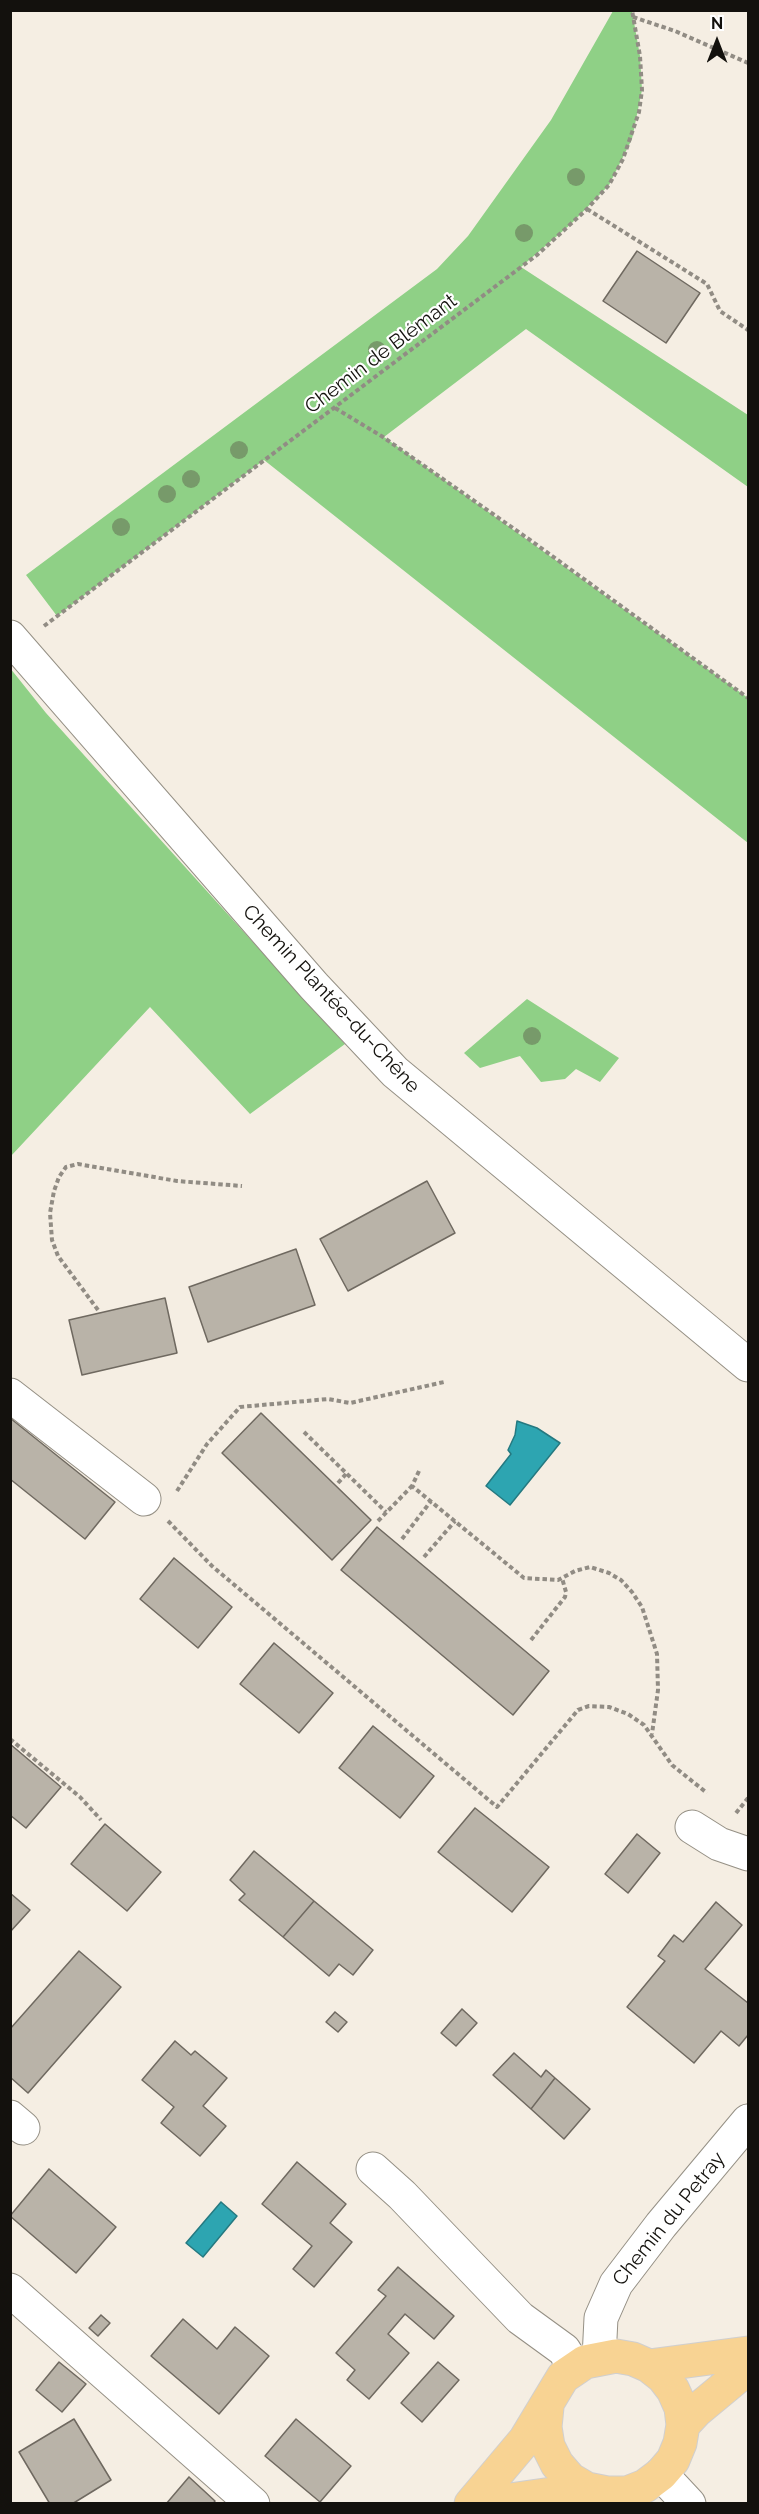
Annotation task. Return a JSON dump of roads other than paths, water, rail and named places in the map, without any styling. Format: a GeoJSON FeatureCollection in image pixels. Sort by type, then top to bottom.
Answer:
{"type":"FeatureCollection","features":[{"type":"Feature","properties":{"kind":"main road"},"geometry":{"type":"LineString","coordinates":[[471,2504],[525,2440],[563,2377],[587,2363],[616,2356],[649,2366],[748,2353]]}},
{"type":"Feature","properties":{"kind":"main road"},"geometry":{"type":"LineString","coordinates":[[547,2407],[545,2427],[548,2446],[557,2464],[570,2479],[587,2489],[607,2493],[627,2493],[645,2486],[662,2474],[673,2460],[680,2443],[683,2426],[681,2408],[674,2390],[649,2366]]}},
{"type":"Feature","properties":{"kind":"main road"},"geometry":{"type":"LineString","coordinates":[[683,2426],[696,2411],[748,2368]]}},
{"type":"Feature","properties":{"kind":"main road"},"geometry":{"type":"LineString","coordinates":[[482,2504],[587,2489]]}},
{"type":"Feature","properties":{"kind":"street","name":"Chemin Plantée-du-Chêne"},"geometry":{"type":"LineString","coordinates":[[15,643],[314,986],[395,1072],[748,1365]]}},
{"type":"Feature","properties":{"kind":"street"},"geometry":{"type":"LineString","coordinates":[[10,1395],[157,1498]]}},
{"type":"Feature","properties":{"kind":"street"},"geometry":{"type":"LineString","coordinates":[[692,1827],[719,1844],[748,1854]]}},
{"type":"Feature","properties":{"kind":"street","name":"Chemin du Petray"},"geometry":{"type":"LineString","coordinates":[[587,2363],[601,2318],[616,2284],[661,2225],[748,2121]]}},
{"type":"Feature","properties":{"kind":"street"},"geometry":{"type":"LineString","coordinates":[[373,2169],[402,2195],[520,2318],[564,2350],[587,2363]]}},
{"type":"Feature","properties":{"kind":"street"},"geometry":{"type":"LineString","coordinates":[[10,2290],[253,2504]]}},
{"type":"Feature","properties":{"kind":"street"},"geometry":{"type":"LineString","coordinates":[[662,2474],[689,2504]]}},
{"type":"Feature","properties":{"kind":"water"},"geometry":{"type":"Polygon","coordinates":[[[517,1421],[537,1428],[560,1443],[510,1505],[486,1486],[511,1454],[508,1450],[515,1435],[517,1421]]]}},
{"type":"Feature","properties":{"kind":"water"},"geometry":{"type":"Polygon","coordinates":[[[221,2202],[237,2216],[203,2257],[186,2243],[221,2202]]]}}]}
